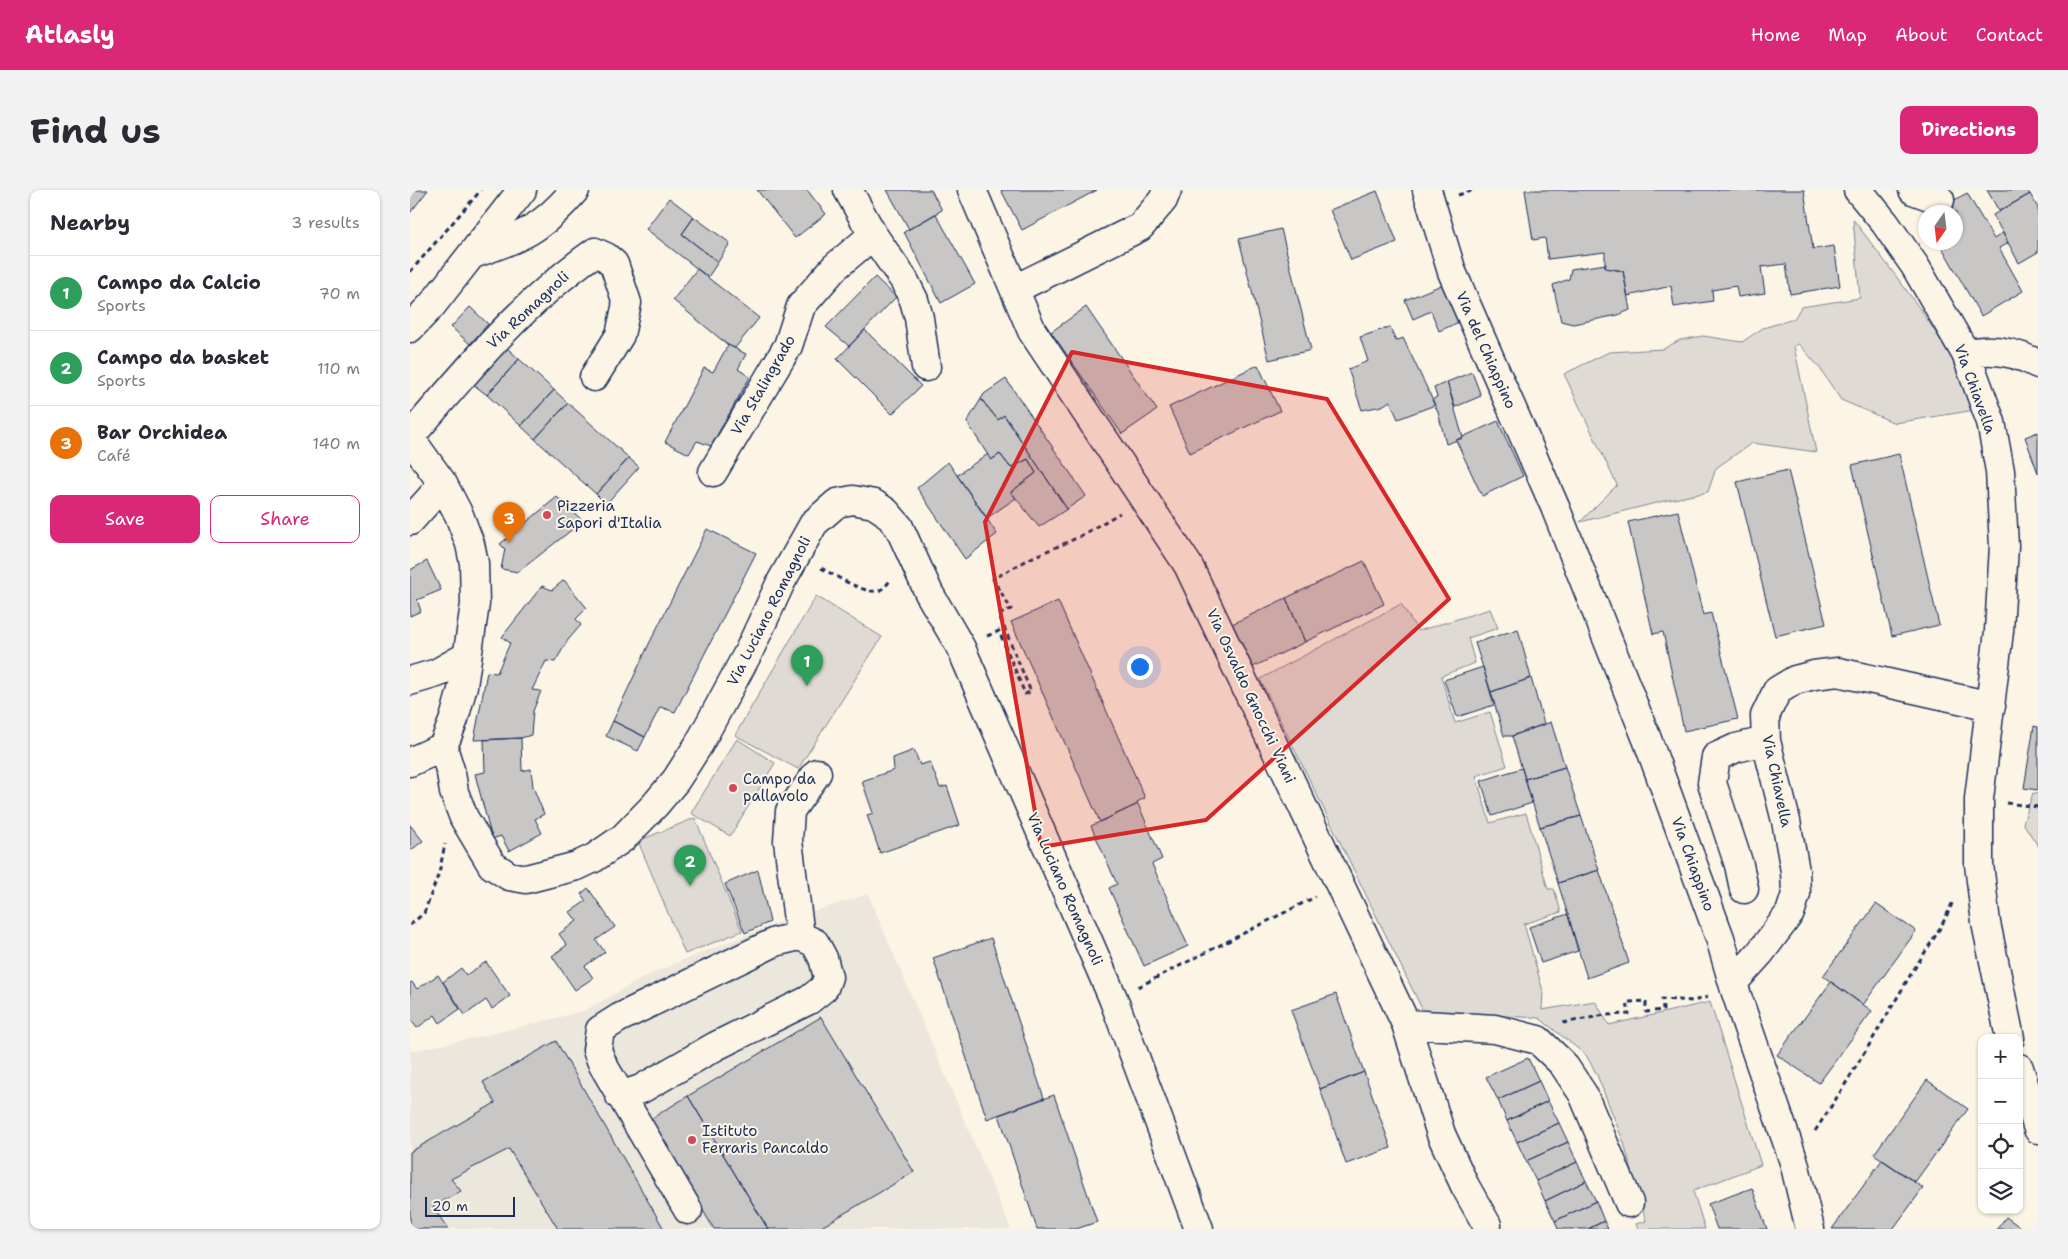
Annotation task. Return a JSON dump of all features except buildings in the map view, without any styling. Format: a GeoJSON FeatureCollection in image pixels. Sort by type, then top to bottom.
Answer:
{"type":"FeatureCollection","features":[{"type":"Feature","properties":{"kind":"street"},"geometry":{"type":"LineString","coordinates":[[410,328],[432,305],[522,190]]}},
{"type":"Feature","properties":{"kind":"street"},"geometry":{"type":"LineString","coordinates":[[473,254],[516,239],[542,224],[557,211],[575,190]]}},
{"type":"Feature","properties":{"kind":"street"},"geometry":{"type":"LineString","coordinates":[[848,190],[873,235],[904,280],[914,300],[919,318],[926,367]]}},
{"type":"Feature","properties":{"kind":"street","name":"Via Osvaldo Gnocchi Viani"},"geometry":{"type":"LineString","coordinates":[[972,190],[1032,331],[1188,565],[1406,1024],[1441,1134],[1465,1186],[1487,1225]]}},
{"type":"Feature","properties":{"kind":"street"},"geometry":{"type":"LineString","coordinates":[[1015,288],[1140,227],[1163,200],[1167,190]]}},
{"type":"Feature","properties":{"kind":"street","name":"Via del Chiappino"},"geometry":{"type":"LineString","coordinates":[[1427,190],[1452,272],[1555,506]]}},
{"type":"Feature","properties":{"kind":"street","name":"Via Chiavella"},"geometry":{"type":"LineString","coordinates":[[1858,190],[1885,223],[1915,266],[1966,354],[1991,422],[2000,471],[2004,516],[1999,631],[1980,799],[1979,864],[1986,923],[2009,1034]]}},
{"type":"Feature","properties":{"kind":"street"},"geometry":{"type":"LineString","coordinates":[[1913,190],[1940,200]]}},
{"type":"Feature","properties":{"kind":"street","name":"Via Stalingrado"},"geometry":{"type":"LineString","coordinates":[[713,472],[788,346],[801,306],[835,267],[873,235]]}},
{"type":"Feature","properties":{"kind":"street","name":"Via Romagnoli"},"geometry":{"type":"LineString","coordinates":[[410,437],[479,355],[539,295],[595,252],[606,257],[614,264],[627,303],[620,335],[594,377]]}},
{"type":"Feature","properties":{"kind":"street"},"geometry":{"type":"LineString","coordinates":[[1966,354],[1983,350],[2002,351],[2038,364]]}},
{"type":"Feature","properties":{"kind":"street"},"geometry":{"type":"LineString","coordinates":[[410,437],[443,484],[467,537],[474,563],[475,604],[463,686],[454,719],[443,746],[410,762]]}},
{"type":"Feature","properties":{"kind":"street"},"geometry":{"type":"LineString","coordinates":[[410,521],[443,484]]}},
{"type":"Feature","properties":{"kind":"street","name":"Via Luciano Romagnoli"},"geometry":{"type":"LineString","coordinates":[[443,746],[451,773],[454,792],[464,818],[492,865],[509,876],[526,879],[577,866],[594,858],[623,838],[656,805],[676,780],[708,727],[748,653],[781,582],[814,523],[837,503],[853,500],[874,504],[886,512],[899,527],[929,593],[961,648],[1113,998],[1199,1229]]}},
{"type":"Feature","properties":{"kind":"street","name":"Via Chiappino"},"geometry":{"type":"LineString","coordinates":[[1555,506],[1650,748],[1720,938],[1733,983],[1794,1162],[1810,1229]]}},
{"type":"Feature","properties":{"kind":"street"},"geometry":{"type":"LineString","coordinates":[[410,681],[437,673],[467,656]]}},
{"type":"Feature","properties":{"kind":"street","name":"Via Chiavella"},"geometry":{"type":"LineString","coordinates":[[1733,983],[1760,953],[1790,913],[1796,894],[1795,871],[1787,830],[1766,741],[1764,716],[1776,691],[1795,680],[1838,672],[1990,706]]}},
{"type":"Feature","properties":{"kind":"street"},"geometry":{"type":"LineString","coordinates":[[1744,889],[1739,865],[1712,783],[1716,757],[1736,748],[1766,741]]}},
{"type":"Feature","properties":{"kind":"street"},"geometry":{"type":"LineString","coordinates":[[800,936],[788,841],[790,810],[817,773]]}},
{"type":"Feature","properties":{"kind":"street"},"geometry":{"type":"LineString","coordinates":[[620,1096],[641,1090],[716,1046],[809,1000],[824,988],[828,977],[823,958],[815,943],[800,936],[774,942],[618,1018],[600,1030],[597,1050],[603,1066],[620,1096],[688,1210]]}},
{"type":"Feature","properties":{"kind":"street"},"geometry":{"type":"LineString","coordinates":[[1406,1024],[1496,1029],[1538,1040],[1563,1064],[1582,1094],[1629,1203]]}},
{"type":"Feature","properties":{"kind":"street"},"geometry":{"type":"LineString","coordinates":[[2022,1079],[2038,1128]]}},
{"type":"Feature","properties":{"kind":"path"},"geometry":{"type":"LineString","coordinates":[[410,272],[480,190]]}},
{"type":"Feature","properties":{"kind":"path"},"geometry":{"type":"LineString","coordinates":[[961,648],[998,631],[1025,694],[1031,692],[998,615],[1011,608],[993,579],[1032,557],[1076,538],[1106,522]]}},
{"type":"Feature","properties":{"kind":"path"},"geometry":{"type":"LineString","coordinates":[[816,574],[819,567],[848,583],[877,592],[882,590],[892,578]]}},
{"type":"Feature","properties":{"kind":"path"},"geometry":{"type":"LineString","coordinates":[[1980,799],[2038,807]]}},
{"type":"Feature","properties":{"kind":"path"},"geometry":{"type":"LineString","coordinates":[[410,924],[424,914],[439,873],[447,835]]}},
{"type":"Feature","properties":{"kind":"path"},"geometry":{"type":"LineString","coordinates":[[1135,988],[1320,895]]}},
{"type":"Feature","properties":{"kind":"path"},"geometry":{"type":"LineString","coordinates":[[1794,1162],[1849,1080],[1926,950],[1945,922],[1954,899]]}},
{"type":"Feature","properties":{"kind":"path"},"geometry":{"type":"LineString","coordinates":[[1538,1040],[1558,1024],[1605,1015],[1629,1014],[1627,1002],[1646,1001],[1646,1012],[1663,1010],[1662,999],[1693,1001]]}},
{"type":"Feature","properties":{"kind":"highlighted area"},"geometry":{"type":"Polygon","coordinates":[[[1072,352],[1327,399],[1449,599],[1206,820],[1041,847],[985,522],[1072,352]]]}},
{"type":"Feature","properties":{"kind":"shaded area"},"geometry":{"type":"Polygon","coordinates":[[[1853,219],[1937,334],[1952,358],[1977,408],[1969,411],[1895,423],[1841,400],[1819,367],[1799,344],[1794,346],[1816,452],[1752,443],[1716,468],[1708,492],[1580,522],[1617,485],[1564,374],[1609,352],[1663,349],[1680,340],[1703,336],[1742,342],[1763,328],[1794,319],[1801,307],[1860,298],[1853,219]]]}},
{"type":"Feature","properties":{"kind":"shaded area"},"geometry":{"type":"Polygon","coordinates":[[[816,596],[882,637],[798,769],[735,735],[816,596]]]}},
{"type":"Feature","properties":{"kind":"shaded area"},"geometry":{"type":"Polygon","coordinates":[[[1401,604],[1418,631],[1490,609],[1498,628],[1468,638],[1475,663],[1441,676],[1455,723],[1490,712],[1507,766],[1476,776],[1490,823],[1526,813],[1548,889],[1554,889],[1561,912],[1524,924],[1543,991],[1542,1010],[1595,1001],[1609,1025],[1710,1002],[1761,1165],[1693,1191],[1705,1229],[1638,1229],[1636,1224],[1646,1221],[1624,1143],[1597,1075],[1586,1055],[1539,1018],[1423,1011],[1260,679],[1401,604]]]}},
{"type":"Feature","properties":{"kind":"shaded area","name":"Campo da pallavolo"},"geometry":{"type":"Polygon","coordinates":[[[737,739],[775,763],[730,836],[691,813],[737,739]]]}},
{"type":"Feature","properties":{"kind":"shaded area"},"geometry":{"type":"Polygon","coordinates":[[[2033,793],[2038,794],[2038,846],[2023,823],[2033,793]]]}},
{"type":"Feature","properties":{"kind":"shaded area"},"geometry":{"type":"Polygon","coordinates":[[[695,818],[742,931],[685,954],[638,841],[695,818]]]}},
{"type":"Feature","properties":{"kind":"shaded area","name":"Istituto Ferraris Pancaldo"},"geometry":{"type":"Polygon","coordinates":[[[868,894],[1011,1229],[410,1229],[410,1051],[487,1035],[584,1011],[644,977],[681,961],[774,924],[868,894]]]}},
{"type":"Feature","properties":{"kind":"place","name":"Pizzeria Sapori d'Italia"},"geometry":{"type":"Point","coordinates":[547,515]}},
{"type":"Feature","properties":{"kind":"place","name":"Bar Orchidea"},"geometry":{"type":"Point","coordinates":[509,543]}},
{"type":"Feature","properties":{"kind":"place","name":"Campo da Calcio"},"geometry":{"type":"Point","coordinates":[807,686]}},
{"type":"Feature","properties":{"kind":"place","name":"Campo da pallavolo"},"geometry":{"type":"Point","coordinates":[733,788]}},
{"type":"Feature","properties":{"kind":"place","name":"Campo da basket"},"geometry":{"type":"Point","coordinates":[690,886]}},
{"type":"Feature","properties":{"kind":"place","name":"Istituto Ferraris Pancaldo"},"geometry":{"type":"Point","coordinates":[692,1140]}}]}
